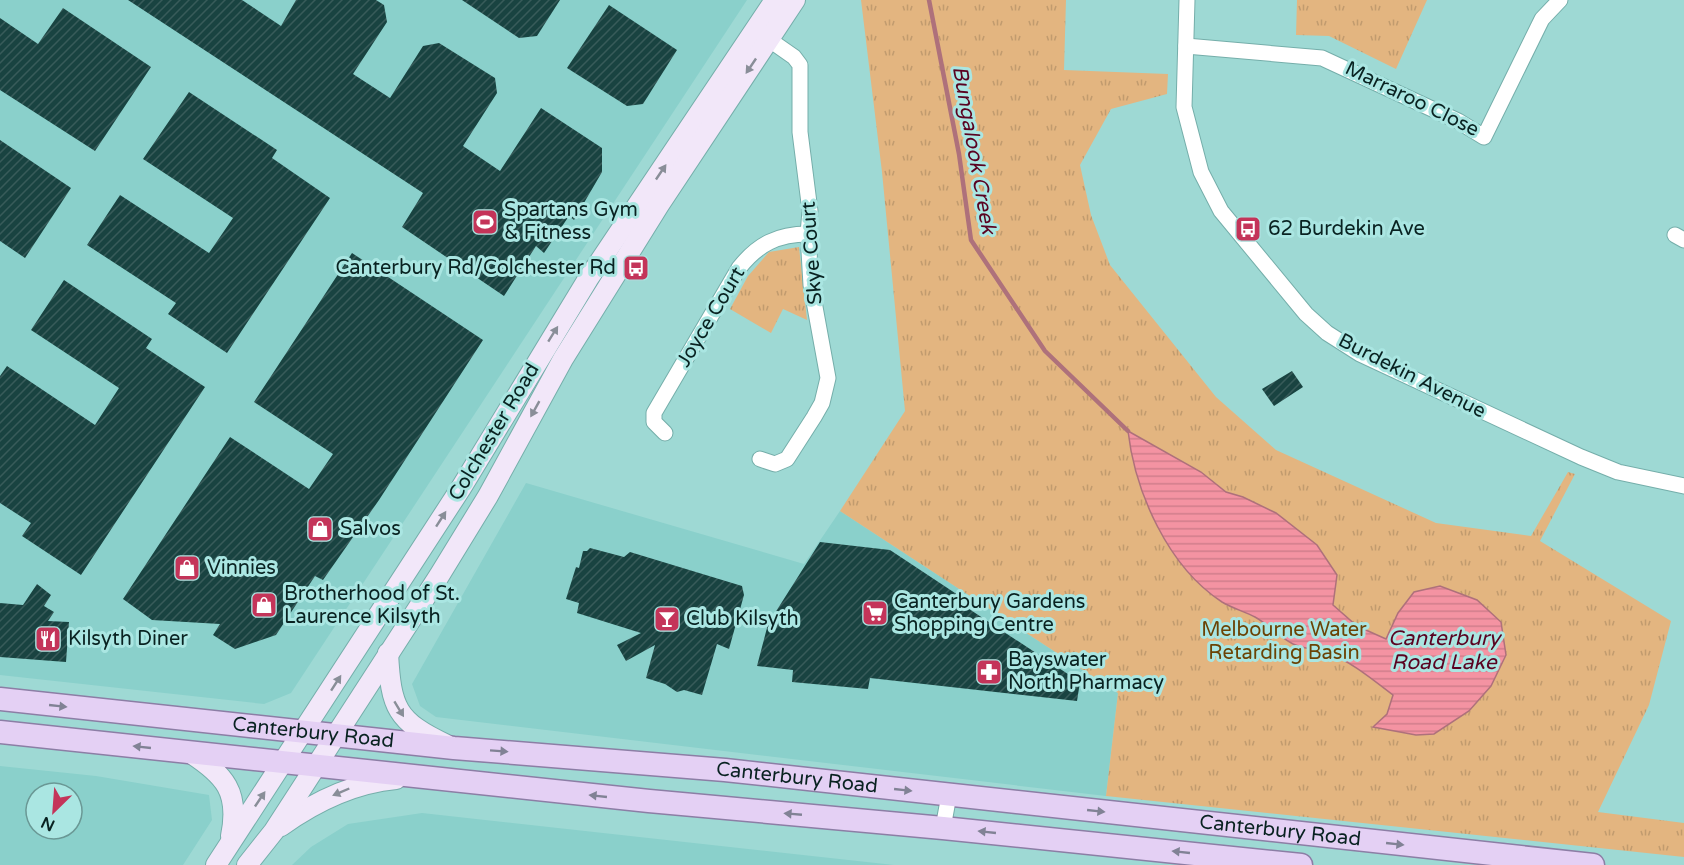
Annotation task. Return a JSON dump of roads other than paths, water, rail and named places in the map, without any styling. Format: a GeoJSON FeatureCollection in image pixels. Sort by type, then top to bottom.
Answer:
{"type":"FeatureCollection","features":[{"type":"Feature","properties":{"kind":"main road","name":"Colchester Road"},"geometry":{"type":"LineString","coordinates":[[247,865],[273,831],[337,735],[488,496],[562,358],[659,205],[762,35],[775,0]]}},
{"type":"Feature","properties":{"kind":"main road","name":"Colchester Road"},"geometry":{"type":"LineString","coordinates":[[216,865],[461,488],[588,279],[762,35],[795,0]]}},
{"type":"Feature","properties":{"kind":"main road"},"geometry":{"type":"LineString","coordinates":[[388,653],[391,694],[400,712],[424,734],[453,748]]}},
{"type":"Feature","properties":{"kind":"main road","name":"Canterbury Road"},"geometry":{"type":"LineString","coordinates":[[0,699],[453,748],[652,763],[1543,862],[1593,865]]}},
{"type":"Feature","properties":{"kind":"main road","name":"Canterbury Road"},"geometry":{"type":"LineString","coordinates":[[0,732],[649,801],[944,828],[1302,865]]}},
{"type":"Feature","properties":{"kind":"main road"},"geometry":{"type":"LineString","coordinates":[[189,752],[209,765],[228,788],[234,802],[235,818],[229,845]]}},
{"type":"Feature","properties":{"kind":"main road"},"geometry":{"type":"LineString","coordinates":[[649,801],[652,763]]}},
{"type":"Feature","properties":{"kind":"main road"},"geometry":{"type":"LineString","coordinates":[[676,803],[680,766]]}},
{"type":"Feature","properties":{"kind":"main road"},"geometry":{"type":"LineString","coordinates":[[273,831],[313,805],[352,787],[379,781],[418,777]]}},
{"type":"Feature","properties":{"kind":"street","name":"Burdekin Avenue"},"geometry":{"type":"LineString","coordinates":[[1187,0],[1184,107],[1201,172],[1221,211],[1306,314],[1327,333],[1360,354],[1581,457],[1618,472],[1684,486]]}},
{"type":"Feature","properties":{"kind":"street","name":"Marraroo Close"},"geometry":{"type":"LineString","coordinates":[[1186,46],[1322,58],[1458,121],[1484,137],[1542,19],[1560,0]]}},
{"type":"Feature","properties":{"kind":"street","name":"Skye Court"},"geometry":{"type":"LineString","coordinates":[[760,459],[775,464],[787,459],[814,417],[826,390],[828,378],[825,351],[811,285],[808,234],[810,211],[800,132],[800,65],[795,57],[762,35]]}},
{"type":"Feature","properties":{"kind":"street","name":"Joyce Court"},"geometry":{"type":"LineString","coordinates":[[662,431],[654,422],[654,413],[730,281],[750,255],[769,241],[794,234],[808,234]]}},
{"type":"Feature","properties":{"kind":"street"},"geometry":{"type":"LineString","coordinates":[[944,828],[949,795]]}},
{"type":"Feature","properties":{"kind":"water","name":"Canterbury Road Lake"},"geometry":{"type":"Polygon","coordinates":[[[1128,431],[1201,472],[1226,492],[1243,497],[1276,513],[1317,545],[1337,575],[1333,605],[1357,626],[1386,639],[1398,613],[1414,592],[1440,586],[1477,600],[1501,622],[1506,655],[1491,686],[1469,711],[1434,734],[1416,735],[1373,727],[1387,714],[1393,695],[1345,661],[1328,653],[1293,644],[1255,617],[1222,602],[1186,569],[1170,549],[1147,503],[1138,479],[1128,431]]]}},
{"type":"Feature","properties":{"kind":"waterway","name":"Bungalook Creek"},"geometry":{"type":"LineString","coordinates":[[929,0],[959,154],[971,240],[1045,351],[1128,431]]}},
{"type":"Feature","properties":{"kind":"place","name":"Spartans Gym & Fitness"},"geometry":{"type":"Point","coordinates":[485,222]}},
{"type":"Feature","properties":{"kind":"place","name":"62 Burdekin Ave"},"geometry":{"type":"Point","coordinates":[1248,229]}},
{"type":"Feature","properties":{"kind":"place","name":"Canterbury Rd/Colchester Rd"},"geometry":{"type":"Point","coordinates":[636,268]}},
{"type":"Feature","properties":{"kind":"place","name":"Salvos"},"geometry":{"type":"Point","coordinates":[320,529]}},
{"type":"Feature","properties":{"kind":"place","name":"Vinnies"},"geometry":{"type":"Point","coordinates":[187,568]}},
{"type":"Feature","properties":{"kind":"place","name":"Brotherhood of St. Laurence Kilsyth"},"geometry":{"type":"Point","coordinates":[264,605]}},
{"type":"Feature","properties":{"kind":"place","name":"Canterbury Gardens Shopping Centre"},"geometry":{"type":"Point","coordinates":[875,613]}},
{"type":"Feature","properties":{"kind":"place","name":"Club Kilsyth"},"geometry":{"type":"Point","coordinates":[667,619]}},
{"type":"Feature","properties":{"kind":"place","name":"Kilsyth Diner"},"geometry":{"type":"Point","coordinates":[48,639]}},
{"type":"Feature","properties":{"kind":"place","name":"Bayswater North Pharmacy"},"geometry":{"type":"Point","coordinates":[989,672]}},
{"type":"Feature","properties":{"kind":"park label","name":"Melbourne Water Retarding Basin"},"geometry":{"type":"Point","coordinates":[1284,642]}}]}
